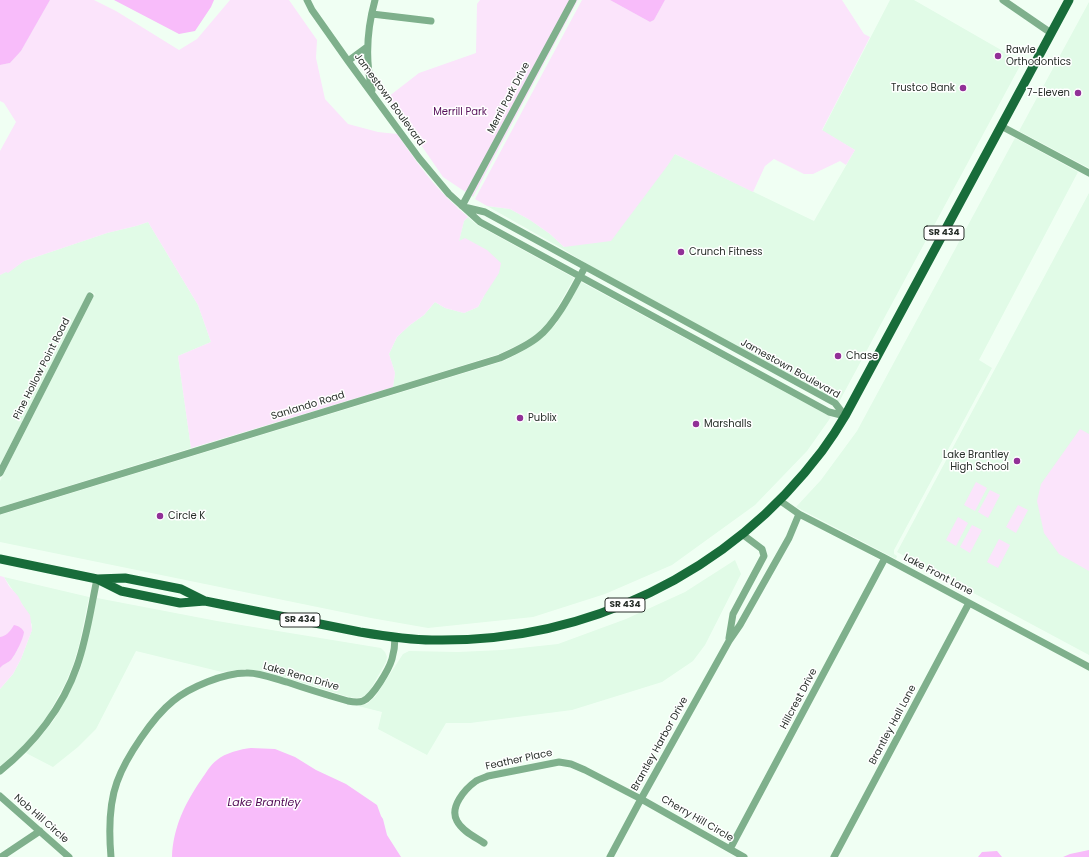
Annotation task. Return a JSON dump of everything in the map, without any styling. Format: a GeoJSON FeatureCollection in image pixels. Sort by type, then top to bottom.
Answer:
{"type":"FeatureCollection","features":[{"type":"Feature","properties":{"kind":"main road","name":"SR 434"},"geometry":{"type":"LineString","coordinates":[[97,579],[121,591],[180,603],[205,602],[360,632],[433,640],[485,638],[526,633],[569,624],[613,610],[660,588],[696,568],[731,544],[779,500],[822,451],[845,416],[1069,0]]}},
{"type":"Feature","properties":{"kind":"main road","name":"SR 434"},"geometry":{"type":"LineString","coordinates":[[0,559],[97,579],[125,578],[181,589],[205,602]]}},
{"type":"Feature","properties":{"kind":"street","name":"Jamestown Boulevard"},"geometry":{"type":"LineString","coordinates":[[307,0],[312,10],[348,61],[431,173],[449,194],[480,222],[830,412],[845,416]]}},
{"type":"Feature","properties":{"kind":"street"},"geometry":{"type":"LineString","coordinates":[[373,94],[369,77],[367,47],[375,0]]}},
{"type":"Feature","properties":{"kind":"street","name":"Merril Park Drive"},"geometry":{"type":"LineString","coordinates":[[462,206],[574,0]]}},
{"type":"Feature","properties":{"kind":"street"},"geometry":{"type":"LineString","coordinates":[[1003,0],[1052,33]]}},
{"type":"Feature","properties":{"kind":"street"},"geometry":{"type":"LineString","coordinates":[[372,14],[431,21]]}},
{"type":"Feature","properties":{"kind":"street"},"geometry":{"type":"LineString","coordinates":[[348,61],[367,47]]}},
{"type":"Feature","properties":{"kind":"street"},"geometry":{"type":"LineString","coordinates":[[1001,126],[1089,173]]}},
{"type":"Feature","properties":{"kind":"street","name":"Jamestown Boulevard"},"geometry":{"type":"LineString","coordinates":[[462,206],[485,212],[835,403],[845,416]]}},
{"type":"Feature","properties":{"kind":"street","name":"Sanlando Road"},"geometry":{"type":"LineString","coordinates":[[0,511],[500,358],[522,348],[539,337],[554,322],[585,267]]}},
{"type":"Feature","properties":{"kind":"street","name":"Pine Hollow Point Road"},"geometry":{"type":"LineString","coordinates":[[0,473],[90,296]]}},
{"type":"Feature","properties":{"kind":"street","name":"Lake Front Lane"},"geometry":{"type":"LineString","coordinates":[[779,500],[799,514],[885,558],[1089,667]]}},
{"type":"Feature","properties":{"kind":"street","name":"Brantley Harbor Drive"},"geometry":{"type":"LineString","coordinates":[[610,857],[729,641],[740,625],[789,538],[799,514]]}},
{"type":"Feature","properties":{"kind":"street","name":"Brantley Harbor Drive"},"geometry":{"type":"LineString","coordinates":[[729,641],[733,614],[764,556],[762,549],[742,534]]}},
{"type":"Feature","properties":{"kind":"street","name":"Hillcrest Drive"},"geometry":{"type":"LineString","coordinates":[[730,849],[885,558]]}},
{"type":"Feature","properties":{"kind":"street"},"geometry":{"type":"LineString","coordinates":[[0,771],[21,753],[51,717],[69,685],[83,646],[97,579]]}},
{"type":"Feature","properties":{"kind":"street","name":"Brantley Hall Lane"},"geometry":{"type":"LineString","coordinates":[[834,857],[969,603]]}},
{"type":"Feature","properties":{"kind":"street","name":"Lake Rena Drive"},"geometry":{"type":"LineString","coordinates":[[111,857],[111,809],[116,783],[125,763],[138,743],[158,717],[174,700],[193,688],[221,676],[247,672],[266,676],[348,701],[356,702],[365,700],[372,694],[391,662],[396,637]]}},
{"type":"Feature","properties":{"kind":"street","name":"Feather Place"},"geometry":{"type":"LineString","coordinates":[[484,843],[463,829],[457,821],[455,815],[459,799],[469,787],[477,780],[488,776],[559,762],[571,764],[585,770],[641,799]]}},
{"type":"Feature","properties":{"kind":"street","name":"Nob Hill Circle"},"geometry":{"type":"LineString","coordinates":[[0,796],[69,857]]}},
{"type":"Feature","properties":{"kind":"street","name":"Cherry Hill Circle"},"geometry":{"type":"LineString","coordinates":[[641,799],[744,857]]}},
{"type":"Feature","properties":{"kind":"street"},"geometry":{"type":"LineString","coordinates":[[1,857],[40,831]]}},
{"type":"Feature","properties":{"kind":"shaded area"},"geometry":{"type":"Polygon","coordinates":[[[890,0],[914,0],[1022,62],[839,402],[587,264],[487,206],[510,209],[530,220],[550,234],[564,247],[675,154],[814,221],[855,150],[822,131],[890,0]]]}},
{"type":"Feature","properties":{"kind":"shaded area"},"geometry":{"type":"Polygon","coordinates":[[[1089,2],[1089,168],[1019,131],[1089,2]]]}},
{"type":"Feature","properties":{"kind":"shaded area"},"geometry":{"type":"Polygon","coordinates":[[[1015,138],[1078,172],[979,360],[992,368],[894,550],[894,554],[897,556],[896,559],[796,507],[821,480],[857,431],[1015,138]]]}},
{"type":"Feature","properties":{"kind":"shaded area","name":"Lake Brantley High School"},"geometry":{"type":"Polygon","coordinates":[[[1089,193],[1089,655],[897,552],[1089,193]]]}},
{"type":"Feature","properties":{"kind":"shaded area"},"geometry":{"type":"Polygon","coordinates":[[[468,217],[477,225],[574,278],[551,319],[537,334],[499,354],[393,387],[395,373],[389,354],[397,337],[424,315],[435,302],[445,308],[464,313],[478,307],[484,296],[459,241],[464,221],[468,217]]]}},
{"type":"Feature","properties":{"kind":"shaded area"},"geometry":{"type":"Polygon","coordinates":[[[148,222],[198,305],[211,342],[178,356],[191,448],[0,507],[0,481],[95,294],[89,291],[0,465],[0,275],[8,272],[24,261],[107,233],[148,222]]]}},
{"type":"Feature","properties":{"kind":"shaded area"},"geometry":{"type":"Polygon","coordinates":[[[581,282],[831,417],[807,451],[755,505],[672,565],[605,594],[533,617],[428,628],[371,618],[0,542],[0,515],[504,361],[540,340],[556,324],[581,282]]]}},
{"type":"Feature","properties":{"kind":"shaded area"},"geometry":{"type":"Polygon","coordinates":[[[735,560],[741,574],[705,645],[693,661],[662,682],[572,710],[470,723],[446,723],[427,755],[378,729],[382,712],[358,706],[367,704],[375,697],[403,654],[409,651],[458,652],[502,650],[558,644],[626,619],[685,592],[735,560]]]}},
{"type":"Feature","properties":{"kind":"shaded area"},"geometry":{"type":"Polygon","coordinates":[[[4,577],[89,597],[79,645],[65,684],[48,715],[36,731],[19,750],[0,766],[0,689],[13,674],[21,659],[32,630],[32,625],[22,604],[4,577]]]}},
{"type":"Feature","properties":{"kind":"shaded area"},"geometry":{"type":"Polygon","coordinates":[[[97,598],[217,621],[381,648],[387,657],[386,662],[369,692],[363,697],[356,698],[267,672],[246,669],[222,672],[136,651],[96,729],[78,747],[53,767],[26,753],[54,720],[72,687],[81,667],[97,598]]]}},
{"type":"Feature","properties":{"kind":"green space"},"geometry":{"type":"Polygon","coordinates":[[[50,0],[94,0],[116,11],[179,50],[197,39],[230,0],[289,0],[317,40],[316,58],[325,99],[348,124],[378,132],[397,134],[433,182],[458,209],[468,217],[464,221],[459,241],[465,238],[487,250],[501,263],[499,273],[478,307],[464,313],[445,308],[435,302],[424,315],[397,337],[389,354],[395,373],[393,387],[191,448],[178,356],[211,342],[198,305],[148,222],[107,233],[24,261],[8,273],[6,272],[0,275],[0,151],[16,122],[4,103],[0,101],[0,65],[10,63],[21,51],[50,0]]]}},
{"type":"Feature","properties":{"kind":"green space","name":"Merrill Park"},"geometry":{"type":"Polygon","coordinates":[[[480,0],[578,0],[473,197],[443,177],[388,97],[419,73],[476,53],[477,4],[480,0]]]}},
{"type":"Feature","properties":{"kind":"green space"},"geometry":{"type":"Polygon","coordinates":[[[582,0],[610,0],[650,22],[654,20],[665,0],[842,0],[864,34],[870,37],[822,130],[855,150],[846,165],[840,161],[813,174],[804,174],[774,159],[765,166],[753,192],[675,154],[611,241],[564,247],[550,234],[530,220],[510,209],[487,206],[475,199],[582,0]]]}},
{"type":"Feature","properties":{"kind":"green space"},"geometry":{"type":"Polygon","coordinates":[[[1080,429],[1089,434],[1089,571],[1059,554],[1044,533],[1037,501],[1041,484],[1080,429]]]}},
{"type":"Feature","properties":{"kind":"green space"},"geometry":{"type":"Polygon","coordinates":[[[976,482],[987,488],[975,511],[964,505],[976,482]]]}},
{"type":"Feature","properties":{"kind":"green space"},"geometry":{"type":"Polygon","coordinates":[[[990,490],[1000,495],[988,518],[978,512],[990,490]]]}},
{"type":"Feature","properties":{"kind":"green space"},"geometry":{"type":"Polygon","coordinates":[[[1018,505],[1028,510],[1016,533],[1006,527],[1018,505]]]}},
{"type":"Feature","properties":{"kind":"green space"},"geometry":{"type":"Polygon","coordinates":[[[958,517],[968,523],[956,546],[946,540],[958,517]]]}},
{"type":"Feature","properties":{"kind":"green space"},"geometry":{"type":"Polygon","coordinates":[[[972,525],[982,530],[970,553],[960,547],[972,525]]]}},
{"type":"Feature","properties":{"kind":"green space"},"geometry":{"type":"Polygon","coordinates":[[[999,539],[1010,545],[998,568],[987,562],[999,539]]]}},
{"type":"Feature","properties":{"kind":"green space"},"geometry":{"type":"Polygon","coordinates":[[[0,576],[4,577],[30,615],[32,630],[21,659],[13,674],[0,689],[0,668],[13,657],[24,633],[18,626],[5,636],[0,637],[0,576]]]}},
{"type":"Feature","properties":{"kind":"water"},"geometry":{"type":"Polygon","coordinates":[[[0,0],[50,0],[21,51],[10,63],[0,65],[0,0]]]}},
{"type":"Feature","properties":{"kind":"water"},"geometry":{"type":"Polygon","coordinates":[[[114,0],[214,0],[195,31],[179,34],[114,0]]]}},
{"type":"Feature","properties":{"kind":"water"},"geometry":{"type":"Polygon","coordinates":[[[610,0],[665,0],[654,20],[650,22],[610,0]]]}},
{"type":"Feature","properties":{"kind":"water"},"geometry":{"type":"Polygon","coordinates":[[[14,625],[20,627],[24,632],[23,638],[13,658],[0,668],[0,637],[7,634],[14,625]]]}},
{"type":"Feature","properties":{"kind":"water","name":"Lake Brantley"},"geometry":{"type":"Polygon","coordinates":[[[251,748],[275,749],[295,757],[316,770],[346,784],[377,805],[383,819],[387,835],[401,857],[172,857],[177,826],[181,816],[195,789],[208,769],[224,755],[238,750],[251,748]]]}},
{"type":"Feature","properties":{"kind":"water"},"geometry":{"type":"Polygon","coordinates":[[[1089,850],[1089,857],[1063,857],[1070,854],[1089,850]]]}},
{"type":"Feature","properties":{"kind":"water"},"geometry":{"type":"Polygon","coordinates":[[[997,851],[1002,857],[978,857],[982,852],[997,851]]]}},
{"type":"Feature","properties":{"kind":"place","name":"Rawle Orthodontics"},"geometry":{"type":"Point","coordinates":[998,56]}},
{"type":"Feature","properties":{"kind":"place","name":"Trustco Bank"},"geometry":{"type":"Point","coordinates":[963,88]}},
{"type":"Feature","properties":{"kind":"place","name":"7-Eleven"},"geometry":{"type":"Point","coordinates":[1078,93]}},
{"type":"Feature","properties":{"kind":"place","name":"Crunch Fitness"},"geometry":{"type":"Point","coordinates":[681,252]}},
{"type":"Feature","properties":{"kind":"place","name":"Chase"},"geometry":{"type":"Point","coordinates":[838,356]}},
{"type":"Feature","properties":{"kind":"place","name":"Publix"},"geometry":{"type":"Point","coordinates":[520,418]}},
{"type":"Feature","properties":{"kind":"place","name":"Marshalls"},"geometry":{"type":"Point","coordinates":[696,424]}},
{"type":"Feature","properties":{"kind":"place","name":"Lake Brantley High School"},"geometry":{"type":"Point","coordinates":[1017,461]}},
{"type":"Feature","properties":{"kind":"place","name":"Circle K"},"geometry":{"type":"Point","coordinates":[160,516]}}]}
